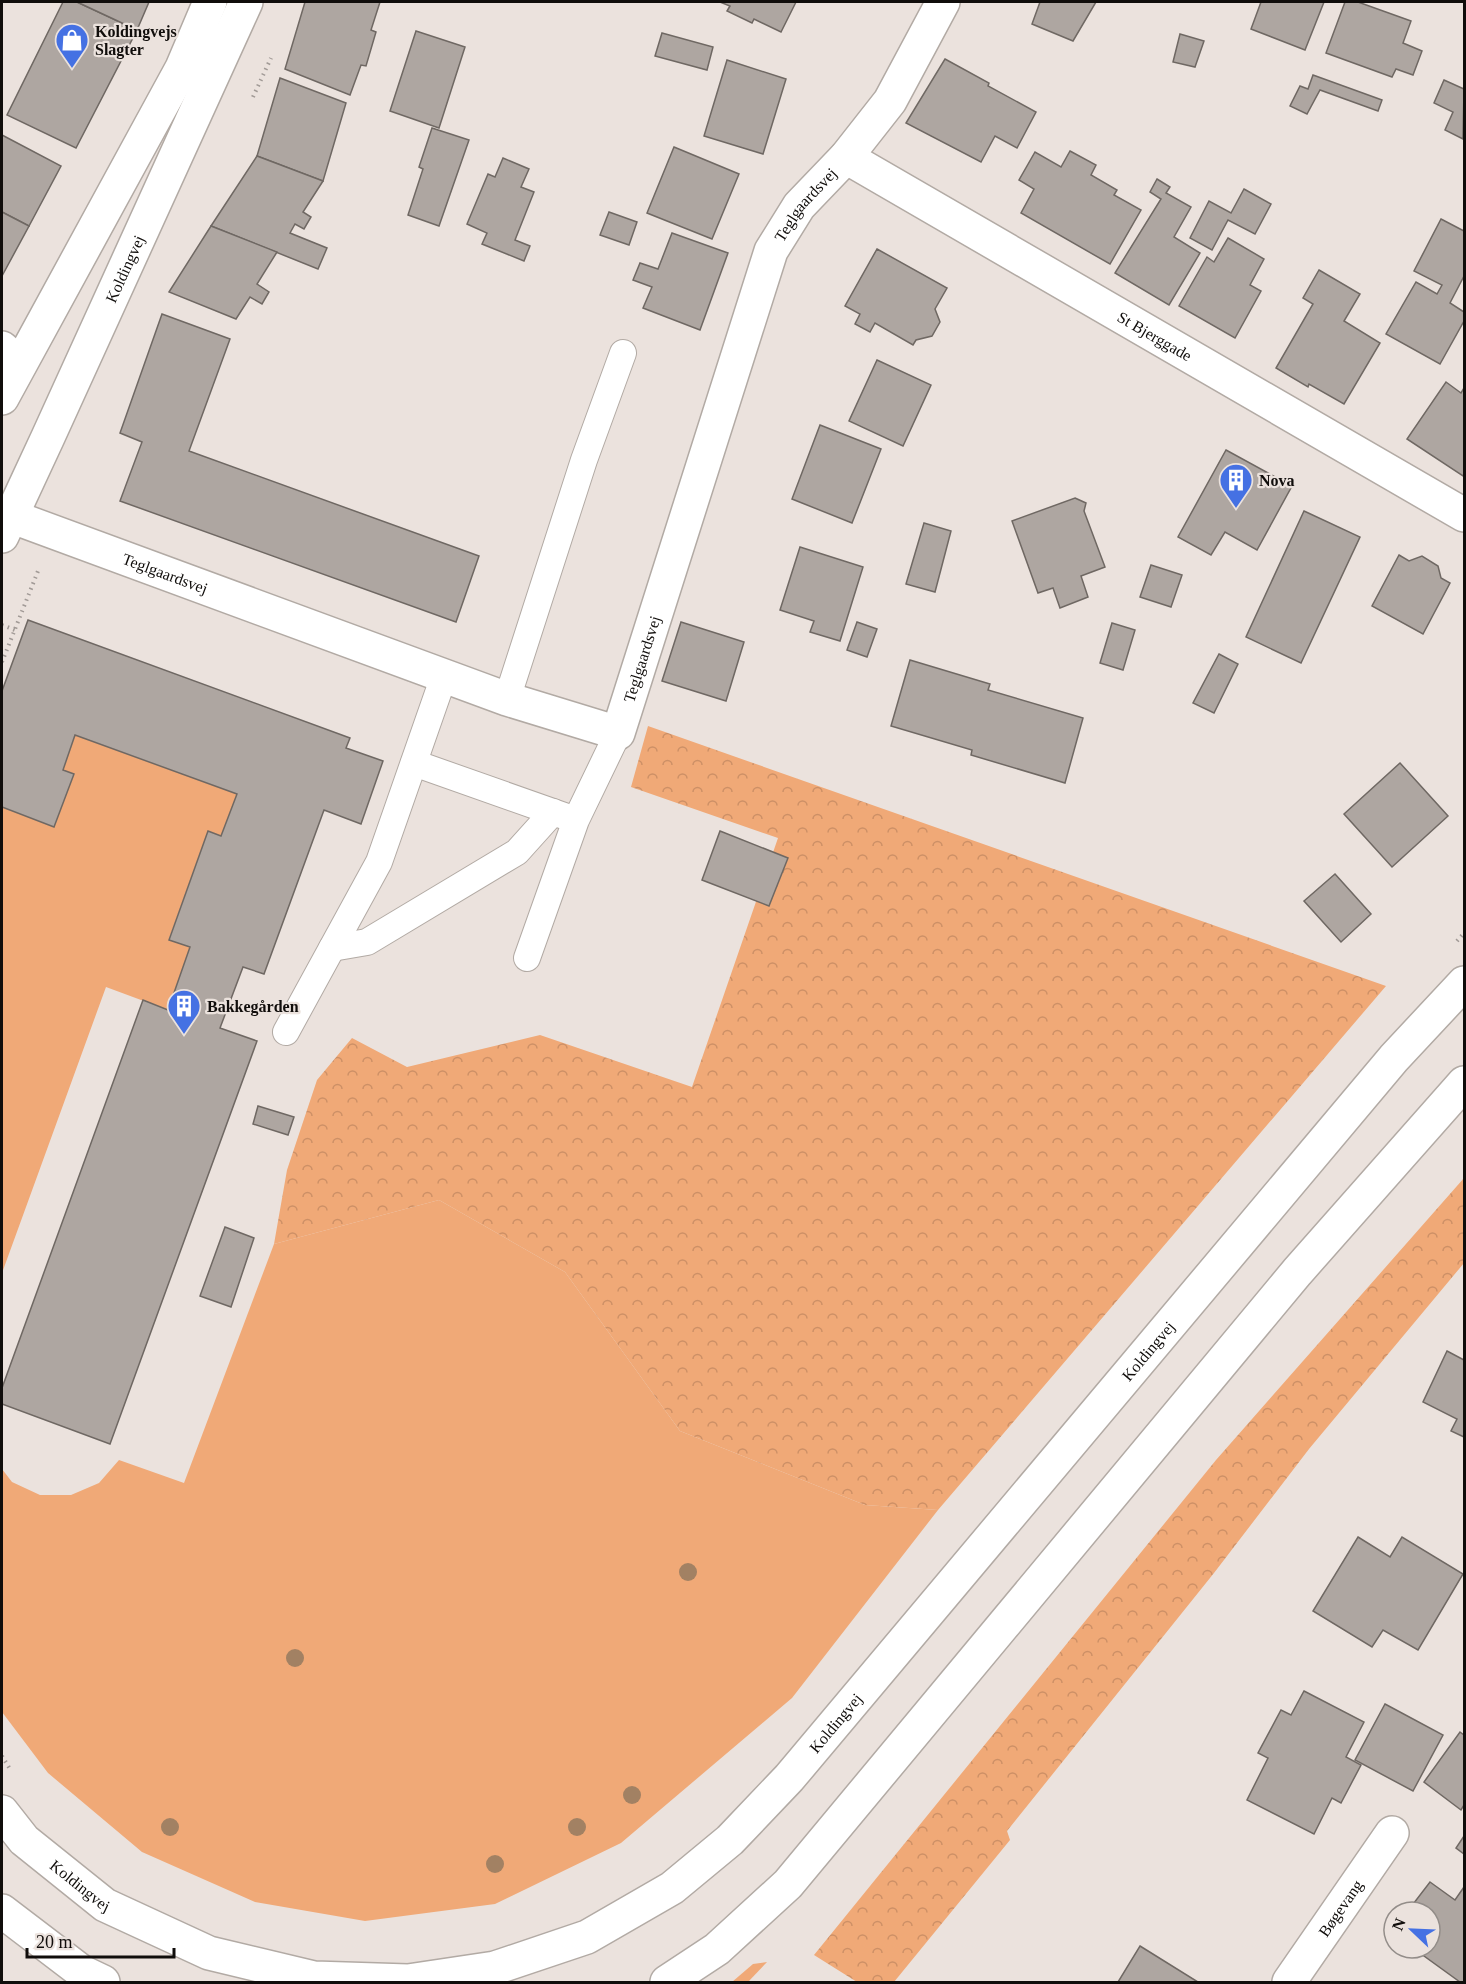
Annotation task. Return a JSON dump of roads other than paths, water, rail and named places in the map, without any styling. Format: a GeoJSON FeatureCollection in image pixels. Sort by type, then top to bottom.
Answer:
{"type":"FeatureCollection","features":[{"type":"Feature","properties":{"kind":"main road"},"geometry":{"type":"LineString","coordinates":[[2,398],[7,361],[121,182],[182,68],[210,2]]}},
{"type":"Feature","properties":{"kind":"main road","name":"Koldingvej"},"geometry":{"type":"LineString","coordinates":[[4,522],[53,426],[246,2]]}},
{"type":"Feature","properties":{"kind":"main road","name":"Teglgaardsvej"},"geometry":{"type":"LineString","coordinates":[[4,522],[507,699],[618,733],[771,251],[799,206],[846,157],[890,101],[943,2]]}},
{"type":"Feature","properties":{"kind":"main road","name":"St Bjerggade"},"geometry":{"type":"LineString","coordinates":[[846,157],[1464,515]]}},
{"type":"Feature","properties":{"kind":"main road","name":"Koldingvej"},"geometry":{"type":"LineString","coordinates":[[2,1812],[24,1840],[105,1905],[209,1953],[314,1978],[408,1982],[495,1968],[587,1938],[672,1888],[730,1840],[789,1778],[1394,1058],[1464,983]]}},
{"type":"Feature","properties":{"kind":"main road"},"geometry":{"type":"LineString","coordinates":[[667,1983],[717,1949],[788,1884],[1297,1272],[1464,1083]]}},
{"type":"Feature","properties":{"kind":"main road","name":"Bøgevang"},"geometry":{"type":"LineString","coordinates":[[1289,1983],[1392,1833]]}},
{"type":"Feature","properties":{"kind":"main road"},"geometry":{"type":"LineString","coordinates":[[2,1911],[82,1972],[103,1983]]}},
{"type":"Feature","properties":{"kind":"lane"},"geometry":{"type":"LineString","coordinates":[[507,699],[584,460],[623,353]]}},
{"type":"Feature","properties":{"kind":"lane"},"geometry":{"type":"LineString","coordinates":[[286,1032],[379,862],[444,676]]}},
{"type":"Feature","properties":{"kind":"lane"},"geometry":{"type":"LineString","coordinates":[[528,958],[564,816],[618,733]]}},
{"type":"Feature","properties":{"kind":"lane"},"geometry":{"type":"LineString","coordinates":[[414,763],[564,816]]}},
{"type":"Feature","properties":{"kind":"lane"},"geometry":{"type":"LineString","coordinates":[[332,948],[367,942],[517,852],[564,816]]}},
{"type":"Feature","properties":{"kind":"place","name":"Koldingvejs Slagter"},"geometry":{"type":"Point","coordinates":[72,69]}},
{"type":"Feature","properties":{"kind":"place","name":"Nova"},"geometry":{"type":"Point","coordinates":[1236,509]}},
{"type":"Feature","properties":{"kind":"place","name":"Bakkegården"},"geometry":{"type":"Point","coordinates":[184,1035]}}]}
